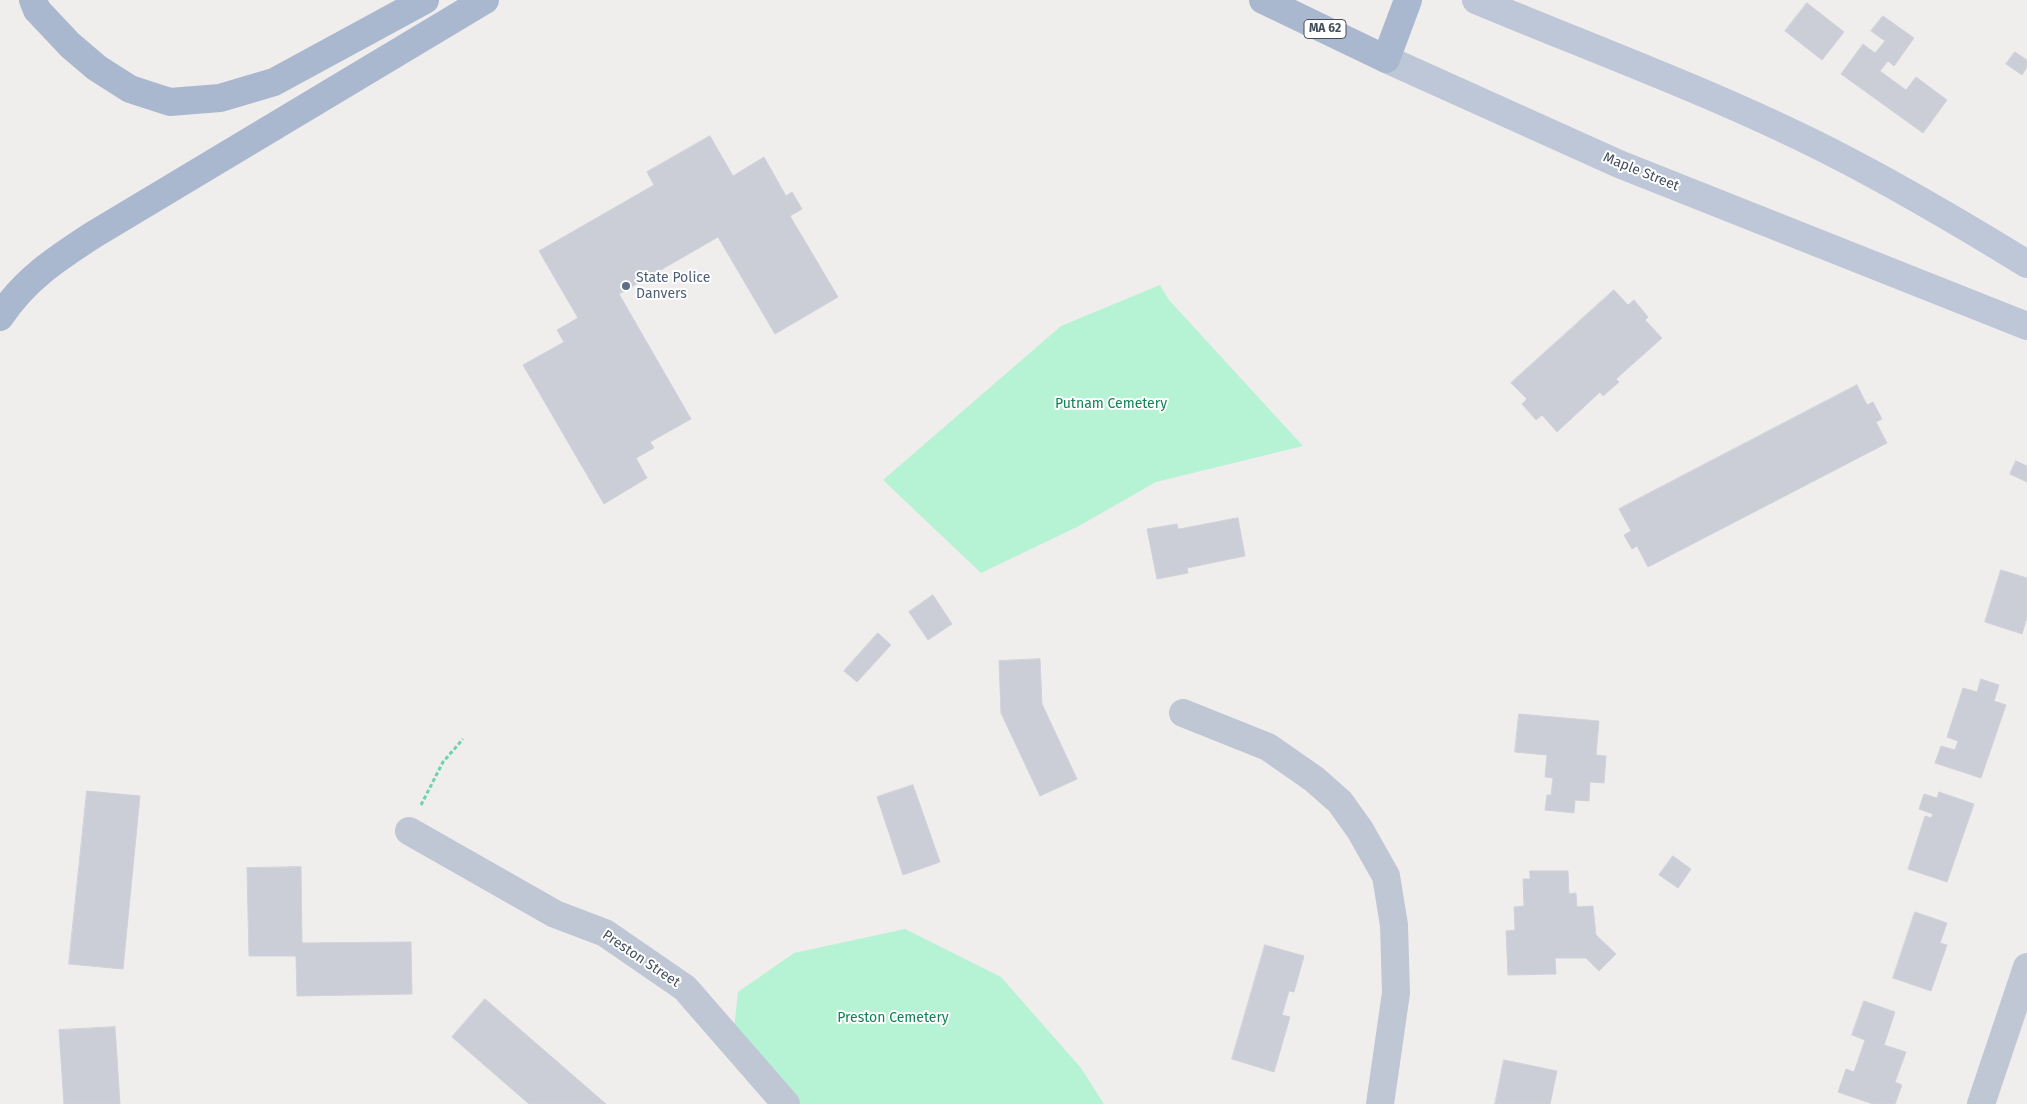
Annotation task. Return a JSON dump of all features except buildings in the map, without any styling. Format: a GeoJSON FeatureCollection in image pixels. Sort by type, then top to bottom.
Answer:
{"type":"FeatureCollection","features":[{"type":"Feature","properties":{"kind":"main road"},"geometry":{"type":"LineString","coordinates":[[33,0],[37,10],[70,45],[97,68],[130,89],[170,102],[220,98],[274,82],[425,0]]}},
{"type":"Feature","properties":{"kind":"main road"},"geometry":{"type":"LineString","coordinates":[[0,317],[11,299],[45,267],[61,256],[172,187],[485,0]]}},
{"type":"Feature","properties":{"kind":"main road","name":"Maple Street"},"geometry":{"type":"LineString","coordinates":[[1262,0],[1386,59],[1619,164],[2027,326]]}},
{"type":"Feature","properties":{"kind":"main road"},"geometry":{"type":"LineString","coordinates":[[1386,59],[1408,0]]}},
{"type":"Feature","properties":{"kind":"main road"},"geometry":{"type":"LineString","coordinates":[[1476,0],[1722,102],[1826,150],[1941,211],[2027,264]]}},
{"type":"Feature","properties":{"kind":"street"},"geometry":{"type":"LineString","coordinates":[[1183,712],[1268,747],[1314,779],[1340,802],[1360,830],[1386,876],[1394,925],[1396,993],[1380,1104]]}},
{"type":"Feature","properties":{"kind":"street","name":"Preston Street"},"geometry":{"type":"LineString","coordinates":[[409,830],[554,914],[605,933],[685,988],[786,1104]]}},
{"type":"Feature","properties":{"kind":"street"},"geometry":{"type":"LineString","coordinates":[[1981,1104],[2027,967]]}},
{"type":"Feature","properties":{"kind":"path"},"geometry":{"type":"LineString","coordinates":[[409,830],[443,762],[463,739]]}},
{"type":"Feature","properties":{"kind":"green space","name":"Putnam Cemetery"},"geometry":{"type":"Polygon","coordinates":[[[1160,285],[1169,300],[1303,446],[1156,482],[1079,526],[981,573],[883,480],[1061,326],[1160,285]]]}},
{"type":"Feature","properties":{"kind":"green space","name":"Preston Cemetery"},"geometry":{"type":"Polygon","coordinates":[[[905,929],[1001,977],[1081,1068],[1104,1104],[785,1104],[734,1029],[738,992],[794,953],[905,929]]]}},
{"type":"Feature","properties":{"kind":"place","name":"State Police Danvers"},"geometry":{"type":"Point","coordinates":[626,286]}}]}
